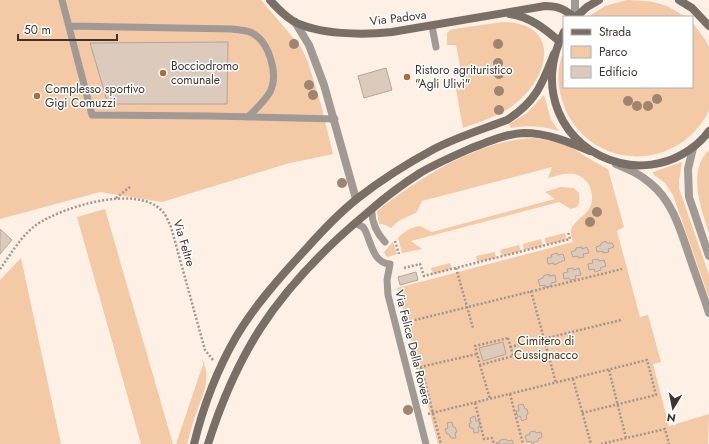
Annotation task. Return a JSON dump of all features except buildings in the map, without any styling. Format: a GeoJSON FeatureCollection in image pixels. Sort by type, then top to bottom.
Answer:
{"type":"FeatureCollection","features":[{"type":"Feature","properties":{"kind":"main road","name":"Via Padova"},"geometry":{"type":"LineString","coordinates":[[270,0],[280,12],[294,22],[326,31],[363,34],[380,34],[551,6],[564,9],[574,16]]}},
{"type":"Feature","properties":{"kind":"main road"},"geometry":{"type":"LineString","coordinates":[[576,16],[599,0]]}},
{"type":"Feature","properties":{"kind":"main road"},"geometry":{"type":"LineString","coordinates":[[679,0],[692,8],[708,24]]}},
{"type":"Feature","properties":{"kind":"main road","name":"Via Padova"},"geometry":{"type":"LineString","coordinates":[[505,13],[522,17],[536,23],[559,41]]}},
{"type":"Feature","properties":{"kind":"main road"},"geometry":{"type":"LineString","coordinates":[[194,444],[206,405],[220,368],[240,331],[276,282],[318,236],[356,199],[435,148],[508,120],[518,113],[529,103],[538,91],[563,34]]}},
{"type":"Feature","properties":{"kind":"main road"},"geometry":{"type":"LineString","coordinates":[[554,54],[551,77],[553,99],[562,120],[575,139],[590,151]]}},
{"type":"Feature","properties":{"kind":"main road"},"geometry":{"type":"LineString","coordinates":[[208,444],[220,408],[232,380],[260,329],[276,307],[306,270],[331,244],[372,208],[419,174],[453,156],[507,135],[523,133],[537,134],[571,142],[608,160],[629,166],[652,165],[674,159],[693,148],[709,131]]}},
{"type":"Feature","properties":{"kind":"street"},"geometry":{"type":"LineString","coordinates":[[575,0],[575,16]]}},
{"type":"Feature","properties":{"kind":"street","name":"Via Padova"},"geometry":{"type":"LineString","coordinates":[[294,22],[309,45],[324,84],[335,119],[356,199]]}},
{"type":"Feature","properties":{"kind":"street"},"geometry":{"type":"LineString","coordinates":[[693,148],[688,169],[689,197],[709,256]]}},
{"type":"Feature","properties":{"kind":"street"},"geometry":{"type":"LineString","coordinates":[[608,160],[637,174],[651,183],[671,208],[682,234],[709,313]]}},
{"type":"Feature","properties":{"kind":"lane"},"geometry":{"type":"LineString","coordinates":[[62,0],[92,115],[335,119]]}},
{"type":"Feature","properties":{"kind":"lane"},"geometry":{"type":"LineString","coordinates":[[69,26],[232,29],[251,33],[260,41],[270,57],[273,75],[270,91],[259,107],[248,117]]}},
{"type":"Feature","properties":{"kind":"lane"},"geometry":{"type":"LineString","coordinates":[[432,26],[436,47]]}},
{"type":"Feature","properties":{"kind":"lane"},"geometry":{"type":"LineString","coordinates":[[372,208],[373,221],[376,230],[385,242]]}},
{"type":"Feature","properties":{"kind":"lane","name":"Via Felice Della Rovere"},"geometry":{"type":"LineString","coordinates":[[355,224],[365,230],[376,257],[382,262],[390,264],[387,280],[388,295],[426,444]]}},
{"type":"Feature","properties":{"kind":"path"},"geometry":{"type":"LineString","coordinates":[[115,198],[130,187]]}},
{"type":"Feature","properties":{"kind":"path","name":"Via Feltre"},"geometry":{"type":"LineString","coordinates":[[0,269],[23,237],[36,225],[50,217],[65,211],[115,198],[130,198],[152,204],[160,209],[171,227],[205,350],[220,368]]}},
{"type":"Feature","properties":{"kind":"path"},"geometry":{"type":"LineString","coordinates":[[404,268],[420,264],[424,276],[570,239],[568,232]]}},
{"type":"Feature","properties":{"kind":"path"},"geometry":{"type":"LineString","coordinates":[[395,240],[399,254]]}},
{"type":"Feature","properties":{"kind":"path"},"geometry":{"type":"LineString","coordinates":[[456,268],[473,328]]}},
{"type":"Feature","properties":{"kind":"path"},"geometry":{"type":"LineString","coordinates":[[406,322],[622,269]]}},
{"type":"Feature","properties":{"kind":"path"},"geometry":{"type":"LineString","coordinates":[[531,291],[556,382]]}},
{"type":"Feature","properties":{"kind":"path"},"geometry":{"type":"LineString","coordinates":[[510,347],[621,320]]}},
{"type":"Feature","properties":{"kind":"path"},"geometry":{"type":"LineString","coordinates":[[480,365],[513,356],[508,338],[475,346],[478,354],[480,365],[490,399]]}},
{"type":"Feature","properties":{"kind":"path"},"geometry":{"type":"LineString","coordinates":[[441,444],[431,413],[420,367],[478,354]]}},
{"type":"Feature","properties":{"kind":"path"},"geometry":{"type":"LineString","coordinates":[[431,413],[647,360],[656,395],[582,413]]}},
{"type":"Feature","properties":{"kind":"path"},"geometry":{"type":"LineString","coordinates":[[609,370],[626,438]]}},
{"type":"Feature","properties":{"kind":"path"},"geometry":{"type":"LineString","coordinates":[[573,379],[591,444]]}},
{"type":"Feature","properties":{"kind":"path"},"geometry":{"type":"LineString","coordinates":[[510,394],[523,444]]}},
{"type":"Feature","properties":{"kind":"path"},"geometry":{"type":"LineString","coordinates":[[475,403],[484,440],[492,438],[494,444]]}},
{"type":"Feature","properties":{"kind":"path"},"geometry":{"type":"LineString","coordinates":[[601,444],[616,442],[665,428],[669,444]]}},
{"type":"Feature","properties":{"kind":"green space"},"geometry":{"type":"Polygon","coordinates":[[[0,0],[261,0],[301,47],[308,62],[321,105],[333,154],[286,164],[162,202],[100,192],[0,219],[0,0]]]}},
{"type":"Feature","properties":{"kind":"green space"},"geometry":{"type":"Polygon","coordinates":[[[627,0],[644,1],[664,5],[684,16],[590,16],[605,6],[627,0]]]}},
{"type":"Feature","properties":{"kind":"green space"},"geometry":{"type":"Polygon","coordinates":[[[503,22],[522,25],[535,31],[542,41],[544,53],[542,66],[536,80],[515,104],[497,115],[463,128],[455,84],[463,82],[456,45],[447,45],[447,33],[454,29],[503,22]]]}},
{"type":"Feature","properties":{"kind":"green space"},"geometry":{"type":"Polygon","coordinates":[[[693,23],[706,41],[709,48],[708,112],[704,120],[690,136],[671,148],[652,155],[631,156],[612,152],[594,144],[579,130],[567,113],[560,92],[560,61],[563,54],[563,88],[693,88],[693,23]]]}},
{"type":"Feature","properties":{"kind":"green space"},"geometry":{"type":"Polygon","coordinates":[[[544,95],[551,120],[559,131],[535,126],[511,128],[509,124],[527,113],[544,95]]]}},
{"type":"Feature","properties":{"kind":"green space","name":"Cimitero di Cussignacco"},"geometry":{"type":"Polygon","coordinates":[[[533,138],[557,142],[570,147],[608,169],[624,227],[617,231],[640,317],[648,315],[661,362],[653,364],[669,426],[709,414],[708,444],[438,444],[397,288],[573,242],[571,234],[573,225],[590,207],[592,202],[592,192],[584,179],[575,174],[565,174],[548,178],[552,167],[422,201],[416,213],[399,221],[391,228],[386,225],[379,224],[377,211],[431,174],[470,153],[512,141],[533,138]]]}},
{"type":"Feature","properties":{"kind":"green space"},"geometry":{"type":"Polygon","coordinates":[[[709,150],[709,233],[700,201],[697,179],[702,158],[709,150]]]}},
{"type":"Feature","properties":{"kind":"green space"},"geometry":{"type":"Polygon","coordinates":[[[682,162],[679,188],[709,275],[709,298],[673,195],[665,183],[653,174],[653,172],[682,162]]]}},
{"type":"Feature","properties":{"kind":"green space"},"geometry":{"type":"Polygon","coordinates":[[[561,187],[574,188],[579,193],[579,203],[577,207],[571,209],[559,202],[411,241],[422,249],[402,253],[398,238],[410,229],[420,226],[432,232],[555,199],[545,192],[561,187]]]}},
{"type":"Feature","properties":{"kind":"green space"},"geometry":{"type":"Polygon","coordinates":[[[105,209],[173,444],[141,444],[77,217],[105,209]]]}},
{"type":"Feature","properties":{"kind":"green space"},"geometry":{"type":"Polygon","coordinates":[[[565,233],[567,240],[546,245],[545,238],[565,233]]]}},
{"type":"Feature","properties":{"kind":"green space"},"geometry":{"type":"Polygon","coordinates":[[[541,239],[543,246],[524,250],[523,244],[541,239]]]}},
{"type":"Feature","properties":{"kind":"green space"},"geometry":{"type":"Polygon","coordinates":[[[393,242],[397,254],[388,257],[384,252],[393,242]]]}},
{"type":"Feature","properties":{"kind":"green space"},"geometry":{"type":"Polygon","coordinates":[[[519,245],[521,251],[502,256],[500,250],[519,245]]]}},
{"type":"Feature","properties":{"kind":"green space"},"geometry":{"type":"Polygon","coordinates":[[[495,252],[496,258],[477,262],[476,256],[495,252]]]}},
{"type":"Feature","properties":{"kind":"green space"},"geometry":{"type":"Polygon","coordinates":[[[21,258],[61,444],[0,444],[0,280],[21,258]]]}},
{"type":"Feature","properties":{"kind":"green space"},"geometry":{"type":"Polygon","coordinates":[[[450,263],[452,269],[433,274],[431,268],[450,263]]]}},
{"type":"Feature","properties":{"kind":"green space"},"geometry":{"type":"Polygon","coordinates":[[[202,358],[206,373],[204,393],[193,422],[187,444],[176,444],[203,365],[202,358]]]}},
{"type":"Feature","properties":{"kind":"place","name":"Bocciodromo comunale"},"geometry":{"type":"Point","coordinates":[163,73]}},
{"type":"Feature","properties":{"kind":"place","name":"Ristoro agrituristico \"Agli Ulivi\""},"geometry":{"type":"Point","coordinates":[407,77]}},
{"type":"Feature","properties":{"kind":"place","name":"Complesso sportivo Gigi Comuzzi"},"geometry":{"type":"Point","coordinates":[37,96]}}]}
